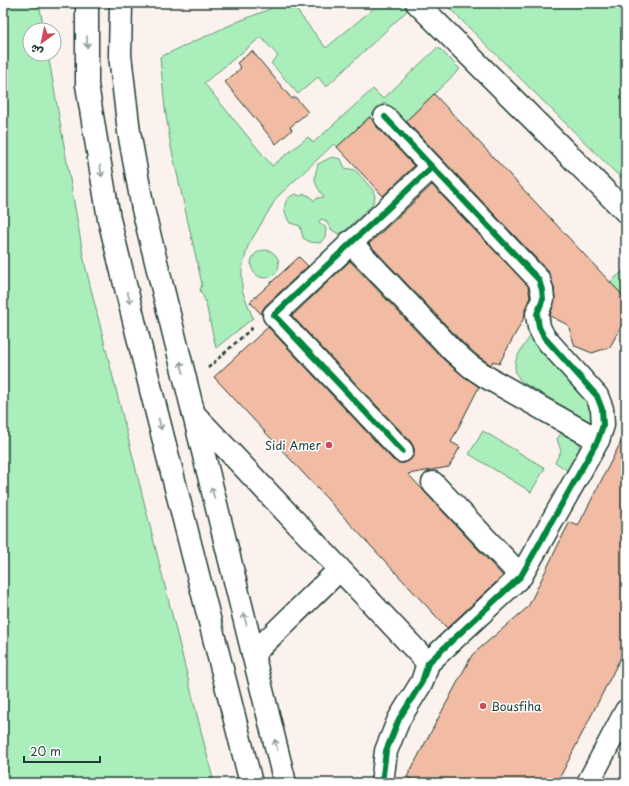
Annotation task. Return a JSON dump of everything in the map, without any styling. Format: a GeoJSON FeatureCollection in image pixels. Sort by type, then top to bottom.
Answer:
{"type":"FeatureCollection","features":[{"type":"Feature","properties":{"kind":"street"},"geometry":{"type":"LineString","coordinates":[[87,3],[87,85],[110,219],[152,394],[251,783]]}},
{"type":"Feature","properties":{"kind":"street"},"geometry":{"type":"LineString","coordinates":[[121,3],[120,55],[129,132],[142,209],[285,783]]}},
{"type":"Feature","properties":{"kind":"street"},"geometry":{"type":"LineString","coordinates":[[417,3],[626,212]]}},
{"type":"Feature","properties":{"kind":"street"},"geometry":{"type":"LineString","coordinates":[[382,783],[386,751],[398,719],[422,682],[428,662],[521,576],[598,440],[603,425],[602,409],[597,396],[544,336],[539,327],[537,314],[543,299],[539,280],[385,117]]}},
{"type":"Feature","properties":{"kind":"street"},"geometry":{"type":"LineString","coordinates":[[402,451],[274,315],[350,242],[432,167]]}},
{"type":"Feature","properties":{"kind":"street"},"geometry":{"type":"LineString","coordinates":[[350,242],[453,351],[470,366],[488,378],[598,440]]}},
{"type":"Feature","properties":{"kind":"street"},"geometry":{"type":"LineString","coordinates":[[194,414],[339,570],[428,662]]}},
{"type":"Feature","properties":{"kind":"street"},"geometry":{"type":"LineString","coordinates":[[433,483],[521,576]]}},
{"type":"Feature","properties":{"kind":"street"},"geometry":{"type":"LineString","coordinates":[[253,654],[339,570]]}},
{"type":"Feature","properties":{"kind":"street"},"geometry":{"type":"LineString","coordinates":[[588,783],[626,711]]}},
{"type":"Feature","properties":{"kind":"path"},"geometry":{"type":"LineString","coordinates":[[228,350],[255,326]]}},
{"type":"Feature","properties":{"kind":"green space"},"geometry":{"type":"Polygon","coordinates":[[[3,3],[39,3],[43,22],[22,22],[22,62],[49,62],[85,265],[214,783],[3,783],[3,3]]]}},
{"type":"Feature","properties":{"kind":"green space"},"geometry":{"type":"Polygon","coordinates":[[[277,3],[291,3],[326,48],[380,3],[403,3],[409,9],[326,87],[318,77],[298,94],[271,63],[278,56],[261,37],[204,83],[272,166],[308,137],[313,143],[373,89],[383,99],[438,47],[460,69],[405,122],[385,102],[337,147],[334,144],[277,197],[248,246],[242,268],[242,290],[253,318],[216,348],[205,300],[200,290],[202,284],[171,147],[165,109],[160,57],[237,22],[270,9],[277,3]]]}},
{"type":"Feature","properties":{"kind":"green space"},"geometry":{"type":"Polygon","coordinates":[[[444,3],[626,3],[626,183],[444,3]]]}},
{"type":"Feature","properties":{"kind":"green space"},"geometry":{"type":"Polygon","coordinates":[[[332,157],[341,159],[345,168],[355,170],[373,190],[375,197],[372,205],[344,232],[338,234],[331,229],[325,220],[321,219],[319,222],[326,228],[325,237],[320,243],[310,242],[303,238],[300,226],[290,223],[285,211],[285,203],[295,194],[300,196],[304,194],[310,196],[314,201],[318,198],[324,197],[316,185],[315,174],[318,164],[332,157]]]}},
{"type":"Feature","properties":{"kind":"green space"},"geometry":{"type":"Polygon","coordinates":[[[265,250],[275,254],[279,264],[275,274],[265,278],[255,274],[251,264],[255,254],[265,250]]]}},
{"type":"Feature","properties":{"kind":"green space"},"geometry":{"type":"Polygon","coordinates":[[[626,269],[626,299],[610,282],[626,269]]]}},
{"type":"Feature","properties":{"kind":"green space"},"geometry":{"type":"Polygon","coordinates":[[[531,335],[539,347],[588,401],[591,412],[591,423],[522,382],[517,376],[515,364],[517,358],[531,335]]]}},
{"type":"Feature","properties":{"kind":"green space"},"geometry":{"type":"Polygon","coordinates":[[[483,431],[545,468],[531,492],[469,454],[483,431]]]}},
{"type":"Feature","properties":{"kind":"green space"},"geometry":{"type":"Polygon","coordinates":[[[562,432],[575,441],[579,448],[576,458],[568,471],[555,462],[561,451],[557,439],[562,432]]]}},
{"type":"Feature","properties":{"kind":"building"},"geometry":{"type":"Polygon","coordinates":[[[252,51],[292,99],[295,97],[308,112],[290,127],[292,130],[276,144],[225,82],[241,68],[237,63],[252,51]]]}},
{"type":"Feature","properties":{"kind":"building"},"geometry":{"type":"Polygon","coordinates":[[[434,94],[626,299],[626,317],[610,347],[592,353],[575,346],[568,325],[550,316],[555,298],[554,287],[548,271],[406,121],[434,94]]]}},
{"type":"Feature","properties":{"kind":"building"},"geometry":{"type":"Polygon","coordinates":[[[370,117],[376,126],[414,166],[383,196],[337,147],[370,117]]]}},
{"type":"Feature","properties":{"kind":"building"},"geometry":{"type":"Polygon","coordinates":[[[432,185],[528,286],[530,297],[525,309],[525,316],[499,364],[493,361],[491,365],[462,342],[369,244],[432,185]]]}},
{"type":"Feature","properties":{"kind":"building"},"geometry":{"type":"Polygon","coordinates":[[[299,257],[308,266],[265,306],[262,311],[262,315],[250,302],[299,257]]]}},
{"type":"Feature","properties":{"kind":"building","name":"Sidi Amer"},"geometry":{"type":"Polygon","coordinates":[[[350,261],[444,360],[479,387],[451,442],[460,447],[449,467],[408,474],[503,576],[447,628],[214,377],[268,327],[393,460],[399,463],[404,463],[410,460],[414,454],[414,448],[411,442],[292,316],[350,261]]]}},
{"type":"Feature","properties":{"kind":"building"},"geometry":{"type":"Polygon","coordinates":[[[626,432],[626,647],[557,783],[418,783],[407,777],[472,655],[528,607],[570,522],[578,526],[626,432]]]}},
{"type":"Feature","properties":{"kind":"cycle path"},"geometry":{"type":"LineString","coordinates":[[382,783],[386,751],[399,719],[422,682],[428,663],[521,576],[598,440],[603,425],[602,409],[597,396],[544,337],[539,327],[537,314],[543,299],[539,280],[385,117]]}},
{"type":"Feature","properties":{"kind":"cycle path"},"geometry":{"type":"LineString","coordinates":[[402,451],[274,315],[432,167]]}},
{"type":"Feature","properties":{"kind":"place","name":"Sidi Amer"},"geometry":{"type":"Point","coordinates":[329,445]}},
{"type":"Feature","properties":{"kind":"place","name":"Bousfiha"},"geometry":{"type":"Point","coordinates":[483,706]}}]}
